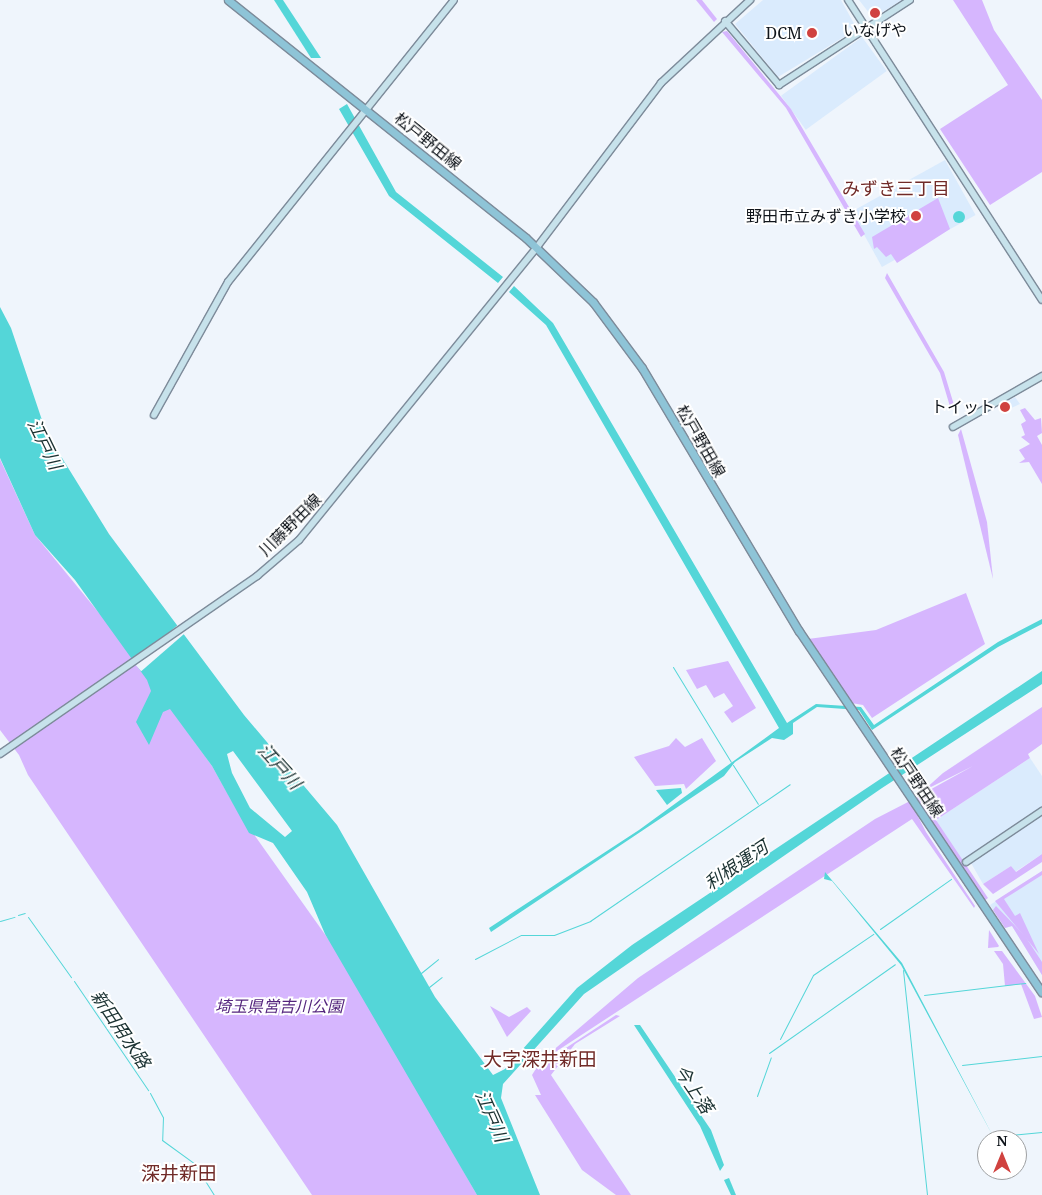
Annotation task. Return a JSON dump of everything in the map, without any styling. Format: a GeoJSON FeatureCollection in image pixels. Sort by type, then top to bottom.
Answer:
{"type":"FeatureCollection","features":[{"type":"Feature","properties":{"kind":"main road","name":"松戸野田線"},"geometry":{"type":"LineString","coordinates":[[228,0],[537,247],[593,302],[637,360],[799,631],[1042,992]]}},
{"type":"Feature","properties":{"kind":"street"},"geometry":{"type":"LineString","coordinates":[[154,415],[228,282],[454,0]]}},
{"type":"Feature","properties":{"kind":"street"},"geometry":{"type":"LineString","coordinates":[[725,21],[750,0]]}},
{"type":"Feature","properties":{"kind":"street"},"geometry":{"type":"LineString","coordinates":[[725,21],[755,0]]}},
{"type":"Feature","properties":{"kind":"street"},"geometry":{"type":"LineString","coordinates":[[848,0],[1042,300]]}},
{"type":"Feature","properties":{"kind":"street"},"geometry":{"type":"LineString","coordinates":[[725,21],[778,85],[910,0]]}},
{"type":"Feature","properties":{"kind":"street","name":"川藤野田線"},"geometry":{"type":"LineString","coordinates":[[0,754],[234,591],[308,531],[537,247],[661,83],[725,21]]}},
{"type":"Feature","properties":{"kind":"street"},"geometry":{"type":"LineString","coordinates":[[953,427],[1042,376]]}},
{"type":"Feature","properties":{"kind":"street"},"geometry":{"type":"LineString","coordinates":[[966,862],[1042,811]]}},
{"type":"Feature","properties":{"kind":"shaded area"},"geometry":{"type":"Polygon","coordinates":[[[763,0],[841,0],[857,29],[778,77],[735,24],[763,0]]]}},
{"type":"Feature","properties":{"kind":"shaded area","name":"いなげや"},"geometry":{"type":"Polygon","coordinates":[[[859,0],[902,0],[873,18],[859,0]]]}},
{"type":"Feature","properties":{"kind":"shaded area"},"geometry":{"type":"Polygon","coordinates":[[[862,37],[887,71],[806,130],[781,96],[862,37]]]}},
{"type":"Feature","properties":{"kind":"shaded area","name":"野田市立みずき小学校"},"geometry":{"type":"Polygon","coordinates":[[[945,160],[976,215],[882,267],[851,212],[945,160]]]}},
{"type":"Feature","properties":{"kind":"shaded area"},"geometry":{"type":"Polygon","coordinates":[[[1015,397],[1020,404],[1002,412],[999,406],[1015,397]]]}},
{"type":"Feature","properties":{"kind":"shaded area"},"geometry":{"type":"Polygon","coordinates":[[[1030,758],[1042,776],[1042,807],[962,861],[936,820],[1030,758]]]}},
{"type":"Feature","properties":{"kind":"shaded area"},"geometry":{"type":"Polygon","coordinates":[[[1042,816],[1042,854],[1015,872],[1011,866],[983,884],[971,863],[1042,816]]]}},
{"type":"Feature","properties":{"kind":"shaded area"},"geometry":{"type":"Polygon","coordinates":[[[1042,871],[1042,975],[1012,926],[1005,928],[990,905],[1042,871]]]}},
{"type":"Feature","properties":{"kind":"green space"},"geometry":{"type":"Polygon","coordinates":[[[696,0],[702,0],[717,19],[714,22],[696,0]]]}},
{"type":"Feature","properties":{"kind":"green space"},"geometry":{"type":"Polygon","coordinates":[[[953,0],[982,0],[994,30],[1042,100],[1042,172],[990,205],[940,129],[1008,85],[953,0]]]}},
{"type":"Feature","properties":{"kind":"green space"},"geometry":{"type":"Polygon","coordinates":[[[727,31],[791,109],[865,234],[861,237],[786,108],[722,32],[727,31]]]}},
{"type":"Feature","properties":{"kind":"green space"},"geometry":{"type":"Polygon","coordinates":[[[938,198],[950,229],[897,263],[891,254],[886,257],[877,247],[874,249],[872,237],[938,198]]]}},
{"type":"Feature","properties":{"kind":"green space"},"geometry":{"type":"Polygon","coordinates":[[[887,273],[944,372],[954,405],[951,410],[940,373],[885,278],[887,273]]]}},
{"type":"Feature","properties":{"kind":"green space"},"geometry":{"type":"Polygon","coordinates":[[[1025,408],[1035,420],[1041,418],[1042,433],[1037,436],[1042,445],[1042,484],[1029,462],[1019,463],[1025,459],[1019,450],[1030,444],[1021,437],[1025,435],[1021,424],[1026,421],[1020,410],[1025,408]]]}},
{"type":"Feature","properties":{"kind":"green space"},"geometry":{"type":"Polygon","coordinates":[[[961,429],[987,522],[993,579],[958,435],[961,429]]]}},
{"type":"Feature","properties":{"kind":"green space","name":"埼玉県営吉川公園"},"geometry":{"type":"Polygon","coordinates":[[[0,459],[35,535],[122,641],[212,766],[238,812],[346,964],[477,1195],[312,1195],[28,775],[19,755],[0,730],[0,459]]]}},
{"type":"Feature","properties":{"kind":"green space"},"geometry":{"type":"Polygon","coordinates":[[[966,593],[985,644],[872,718],[863,705],[851,703],[808,639],[876,630],[966,593]]]}},
{"type":"Feature","properties":{"kind":"green space"},"geometry":{"type":"Polygon","coordinates":[[[728,661],[756,708],[732,723],[724,712],[733,706],[724,693],[714,698],[706,685],[697,689],[686,670],[728,661]]]}},
{"type":"Feature","properties":{"kind":"green space"},"geometry":{"type":"Polygon","coordinates":[[[1042,707],[1042,744],[1028,754],[1030,758],[936,820],[988,898],[984,901],[915,798],[973,766],[923,791],[943,773],[1042,707]]]}},
{"type":"Feature","properties":{"kind":"green space"},"geometry":{"type":"Polygon","coordinates":[[[676,738],[685,747],[702,738],[716,761],[686,789],[684,784],[655,786],[634,757],[669,746],[676,738]]]}},
{"type":"Feature","properties":{"kind":"green space"},"geometry":{"type":"Polygon","coordinates":[[[910,801],[926,832],[975,906],[974,908],[912,819],[537,1064],[638,978],[875,819],[910,801]]]}},
{"type":"Feature","properties":{"kind":"green space"},"geometry":{"type":"Polygon","coordinates":[[[1042,854],[1042,862],[993,894],[983,884],[1011,866],[1016,872],[1042,854]]]}},
{"type":"Feature","properties":{"kind":"green space"},"geometry":{"type":"Polygon","coordinates":[[[1042,871],[1042,875],[1004,899],[1015,916],[1020,913],[1039,954],[995,901],[1042,871]]]}},
{"type":"Feature","properties":{"kind":"green space"},"geometry":{"type":"Polygon","coordinates":[[[996,906],[1025,936],[1042,962],[1042,975],[1012,926],[1005,928],[993,910],[996,906]]]}},
{"type":"Feature","properties":{"kind":"green space"},"geometry":{"type":"Polygon","coordinates":[[[989,930],[999,946],[998,947],[988,948],[989,930]]]}},
{"type":"Feature","properties":{"kind":"green space"},"geometry":{"type":"Polygon","coordinates":[[[994,951],[1002,951],[1035,996],[1042,1017],[1034,1019],[1021,984],[1005,986],[1003,964],[994,951]]]}},
{"type":"Feature","properties":{"kind":"green space"},"geometry":{"type":"Polygon","coordinates":[[[490,1006],[509,1017],[527,1007],[531,1011],[507,1037],[490,1006]]]}},
{"type":"Feature","properties":{"kind":"green space"},"geometry":{"type":"Polygon","coordinates":[[[616,1015],[620,1016],[575,1044],[551,1075],[631,1195],[616,1195],[582,1170],[535,1095],[541,1095],[532,1075],[537,1067],[616,1015]]]}},
{"type":"Feature","properties":{"kind":"water"},"geometry":{"type":"Polygon","coordinates":[[[274,0],[283,0],[321,58],[311,58],[274,0]]]}},
{"type":"Feature","properties":{"kind":"water"},"geometry":{"type":"Polygon","coordinates":[[[347,104],[396,192],[503,277],[498,283],[389,196],[339,109],[347,104]]]}},
{"type":"Feature","properties":{"kind":"water"},"geometry":{"type":"Polygon","coordinates":[[[957,211],[961,211],[965,217],[961,223],[957,223],[953,219],[953,215],[957,211]]]}},
{"type":"Feature","properties":{"kind":"water"},"geometry":{"type":"Polygon","coordinates":[[[514,286],[553,323],[787,723],[816,704],[861,707],[874,725],[998,642],[1042,619],[1042,624],[998,647],[872,730],[859,710],[817,707],[793,723],[793,734],[784,740],[772,738],[735,762],[724,776],[491,932],[489,928],[639,830],[779,728],[546,325],[509,292],[514,286]]]}},
{"type":"Feature","properties":{"kind":"water","name":"江戸川"},"geometry":{"type":"Polygon","coordinates":[[[0,307],[11,328],[46,432],[109,534],[244,715],[337,825],[435,997],[493,1075],[505,1069],[577,988],[632,945],[1042,671],[1042,684],[882,788],[584,994],[503,1084],[501,1098],[540,1195],[477,1195],[325,934],[307,892],[273,843],[249,833],[212,766],[170,709],[163,712],[149,745],[136,722],[151,691],[147,680],[75,580],[35,535],[0,458],[0,307]],[[233,751],[227,754],[232,773],[250,808],[285,837],[292,831],[233,751]]]}},
{"type":"Feature","properties":{"kind":"water"},"geometry":{"type":"Polygon","coordinates":[[[681,788],[682,793],[667,805],[656,790],[681,788]]]}},
{"type":"Feature","properties":{"kind":"water"},"geometry":{"type":"Polygon","coordinates":[[[825,872],[902,963],[990,1130],[901,965],[832,881],[824,879],[825,872]]]}},
{"type":"Feature","properties":{"kind":"water"},"geometry":{"type":"Polygon","coordinates":[[[634,1025],[640,1025],[711,1130],[724,1165],[720,1171],[700,1126],[634,1025]]]}},
{"type":"Feature","properties":{"kind":"water"},"geometry":{"type":"Polygon","coordinates":[[[729,1178],[736,1195],[731,1195],[724,1180],[729,1178]]]}},
{"type":"Feature","properties":{"kind":"pier"},"geometry":{"type":"Polygon","coordinates":[[[180,623],[187,631],[141,671],[134,663],[180,623]]]}},
{"type":"Feature","properties":{"kind":"waterway"},"geometry":{"type":"LineString","coordinates":[[673,667],[731,762]]}},
{"type":"Feature","properties":{"kind":"waterway"},"geometry":{"type":"LineString","coordinates":[[733,765],[758,804]]}},
{"type":"Feature","properties":{"kind":"waterway"},"geometry":{"type":"LineString","coordinates":[[475,959],[521,935],[554,935],[590,921],[790,784]]}},
{"type":"Feature","properties":{"kind":"waterway"},"geometry":{"type":"LineString","coordinates":[[880,929],[951,879]]}},
{"type":"Feature","properties":{"kind":"waterway","name":"新田用水路"},"geometry":{"type":"LineString","coordinates":[[18,915],[25,913]]}},
{"type":"Feature","properties":{"kind":"waterway"},"geometry":{"type":"LineString","coordinates":[[0,921],[14,917]]}},
{"type":"Feature","properties":{"kind":"waterway","name":"新田用水路"},"geometry":{"type":"LineString","coordinates":[[28,917],[71,977]]}},
{"type":"Feature","properties":{"kind":"waterway"},"geometry":{"type":"LineString","coordinates":[[780,1039],[813,975],[873,934]]}},
{"type":"Feature","properties":{"kind":"waterway"},"geometry":{"type":"LineString","coordinates":[[421,973],[438,959]]}},
{"type":"Feature","properties":{"kind":"waterway"},"geometry":{"type":"LineString","coordinates":[[769,1053],[895,964]]}},
{"type":"Feature","properties":{"kind":"waterway"},"geometry":{"type":"LineString","coordinates":[[903,970],[927,1195]]}},
{"type":"Feature","properties":{"kind":"waterway"},"geometry":{"type":"LineString","coordinates":[[429,987],[442,977]]}},
{"type":"Feature","properties":{"kind":"waterway","name":"新田用水路"},"geometry":{"type":"LineString","coordinates":[[74,981],[148,1090]]}},
{"type":"Feature","properties":{"kind":"waterway"},"geometry":{"type":"LineString","coordinates":[[924,995],[1025,983]]}},
{"type":"Feature","properties":{"kind":"waterway"},"geometry":{"type":"LineString","coordinates":[[962,1065],[1042,1056]]}},
{"type":"Feature","properties":{"kind":"waterway"},"geometry":{"type":"LineString","coordinates":[[757,1096],[771,1057]]}},
{"type":"Feature","properties":{"kind":"waterway","name":"新田用水路"},"geometry":{"type":"LineString","coordinates":[[150,1093],[163,1117],[162,1140],[194,1163],[214,1195]]}},
{"type":"Feature","properties":{"kind":"waterway"},"geometry":{"type":"LineString","coordinates":[[1027,1133],[1042,1132]]}},
{"type":"Feature","properties":{"kind":"place","name":"いなげや"},"geometry":{"type":"Point","coordinates":[875,13]}},
{"type":"Feature","properties":{"kind":"place","name":"DCM"},"geometry":{"type":"Point","coordinates":[812,33]}},
{"type":"Feature","properties":{"kind":"place","name":"野田市立みずき小学校"},"geometry":{"type":"Point","coordinates":[916,216]}},
{"type":"Feature","properties":{"kind":"place","name":"トイット"},"geometry":{"type":"Point","coordinates":[1005,407]}},
{"type":"Feature","properties":{"kind":"district","name":"みずき三丁目"},"geometry":{"type":"Point","coordinates":[896,188]}},
{"type":"Feature","properties":{"kind":"district","name":"大字深井新田"},"geometry":{"type":"Point","coordinates":[540,1060]}},
{"type":"Feature","properties":{"kind":"district","name":"深井新田"},"geometry":{"type":"Point","coordinates":[179,1174]}},
{"type":"Feature","properties":{"kind":"water label","name":"利根運河"},"geometry":{"type":"Point","coordinates":[736,865]}},
{"type":"Feature","properties":{"kind":"water label","name":"今上落"},"geometry":{"type":"Point","coordinates":[694,1089]}}]}
